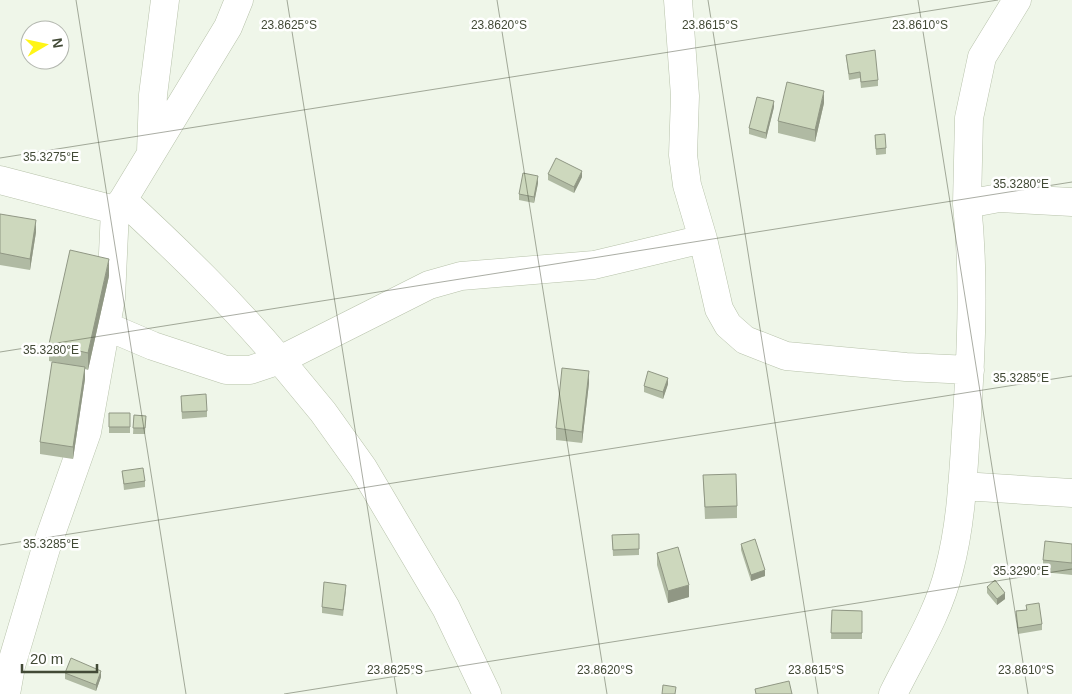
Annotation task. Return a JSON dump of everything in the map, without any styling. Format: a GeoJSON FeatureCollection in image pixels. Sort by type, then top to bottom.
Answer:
{"type":"FeatureCollection","features":[{"type":"Feature","properties":{"kind":"street"},"geometry":{"type":"LineString","coordinates":[[151,153],[153,95],[165,0]]}},
{"type":"Feature","properties":{"kind":"street"},"geometry":{"type":"LineString","coordinates":[[6,694],[11,666],[46,548],[86,432],[106,326],[119,205],[228,27],[239,0]]}},
{"type":"Feature","properties":{"kind":"street"},"geometry":{"type":"LineString","coordinates":[[678,0],[685,96],[685,170],[687,185],[703,239],[719,309],[728,325],[745,340],[786,356],[906,367],[970,370]]}},
{"type":"Feature","properties":{"kind":"street"},"geometry":{"type":"LineString","coordinates":[[893,694],[931,621],[949,571],[961,512],[970,370],[971,290],[967,204],[968,118],[982,57],[1017,0]]}},
{"type":"Feature","properties":{"kind":"street"},"geometry":{"type":"LineString","coordinates":[[0,180],[119,205],[183,255],[280,360],[323,412],[363,468],[446,608],[487,694]]}},
{"type":"Feature","properties":{"kind":"street"},"geometry":{"type":"LineString","coordinates":[[967,204],[999,198],[1072,202]]}},
{"type":"Feature","properties":{"kind":"street"},"geometry":{"type":"LineString","coordinates":[[106,326],[152,346],[226,370],[250,370],[280,360],[429,285],[461,276],[594,265],[703,239]]}},
{"type":"Feature","properties":{"kind":"street"},"geometry":{"type":"LineString","coordinates":[[962,486],[1072,492]]}},
{"type":"Feature","properties":{"kind":"building"},"geometry":{"type":"Polygon","coordinates":[[[875,50],[878,80],[861,82],[860,72],[849,74],[846,55],[875,50]]]}},
{"type":"Feature","properties":{"kind":"building"},"geometry":{"type":"Polygon","coordinates":[[[787,82],[824,91],[815,130],[778,121],[787,82]]]}},
{"type":"Feature","properties":{"kind":"building"},"geometry":{"type":"Polygon","coordinates":[[[757,97],[774,101],[766,133],[749,128],[757,97]]]}},
{"type":"Feature","properties":{"kind":"building"},"geometry":{"type":"Polygon","coordinates":[[[885,134],[886,148],[876,149],[875,135],[885,134]]]}},
{"type":"Feature","properties":{"kind":"building"},"geometry":{"type":"Polygon","coordinates":[[[556,158],[582,171],[574,187],[548,174],[556,158]]]}},
{"type":"Feature","properties":{"kind":"building"},"geometry":{"type":"Polygon","coordinates":[[[523,173],[538,176],[534,197],[519,194],[523,173]]]}},
{"type":"Feature","properties":{"kind":"building"},"geometry":{"type":"Polygon","coordinates":[[[0,214],[36,220],[30,259],[0,253],[0,214]]]}},
{"type":"Feature","properties":{"kind":"building"},"geometry":{"type":"Polygon","coordinates":[[[70,250],[109,259],[88,353],[49,344],[70,250]]]}},
{"type":"Feature","properties":{"kind":"building"},"geometry":{"type":"Polygon","coordinates":[[[52,362],[85,367],[73,447],[40,442],[52,362]]]}},
{"type":"Feature","properties":{"kind":"building"},"geometry":{"type":"Polygon","coordinates":[[[562,368],[589,371],[582,432],[556,428],[562,368]]]}},
{"type":"Feature","properties":{"kind":"building"},"geometry":{"type":"Polygon","coordinates":[[[648,371],[668,378],[663,392],[644,386],[648,371]]]}},
{"type":"Feature","properties":{"kind":"building"},"geometry":{"type":"Polygon","coordinates":[[[206,394],[207,411],[182,412],[181,396],[206,394]]]}},
{"type":"Feature","properties":{"kind":"building"},"geometry":{"type":"Polygon","coordinates":[[[109,413],[130,413],[130,427],[109,427],[109,413]]]}},
{"type":"Feature","properties":{"kind":"building"},"geometry":{"type":"Polygon","coordinates":[[[134,415],[146,416],[145,428],[133,428],[134,415]]]}},
{"type":"Feature","properties":{"kind":"building"},"geometry":{"type":"Polygon","coordinates":[[[143,468],[145,481],[124,484],[122,471],[143,468]]]}},
{"type":"Feature","properties":{"kind":"building"},"geometry":{"type":"Polygon","coordinates":[[[736,474],[737,506],[705,507],[703,475],[736,474]]]}},
{"type":"Feature","properties":{"kind":"building"},"geometry":{"type":"Polygon","coordinates":[[[639,534],[639,549],[613,550],[612,535],[639,534]]]}},
{"type":"Feature","properties":{"kind":"building"},"geometry":{"type":"Polygon","coordinates":[[[755,539],[765,570],[751,575],[741,544],[755,539]]]}},
{"type":"Feature","properties":{"kind":"building"},"geometry":{"type":"Polygon","coordinates":[[[1045,541],[1072,544],[1072,563],[1043,560],[1045,541]]]}},
{"type":"Feature","properties":{"kind":"building"},"geometry":{"type":"Polygon","coordinates":[[[678,547],[689,585],[668,591],[657,553],[678,547]]]}},
{"type":"Feature","properties":{"kind":"building"},"geometry":{"type":"Polygon","coordinates":[[[995,580],[1005,593],[997,599],[987,587],[995,580]]]}},
{"type":"Feature","properties":{"kind":"building"},"geometry":{"type":"Polygon","coordinates":[[[324,582],[346,585],[343,610],[322,607],[324,582]]]}},
{"type":"Feature","properties":{"kind":"building"},"geometry":{"type":"Polygon","coordinates":[[[1039,603],[1042,624],[1018,628],[1016,611],[1027,610],[1026,605],[1039,603]]]}},
{"type":"Feature","properties":{"kind":"building"},"geometry":{"type":"Polygon","coordinates":[[[832,610],[862,611],[862,633],[831,633],[832,610]]]}},
{"type":"Feature","properties":{"kind":"building"},"geometry":{"type":"Polygon","coordinates":[[[71,658],[101,671],[96,685],[65,673],[71,658]]]}},
{"type":"Feature","properties":{"kind":"building"},"geometry":{"type":"Polygon","coordinates":[[[789,681],[792,694],[756,694],[755,689],[789,681]]]}},
{"type":"Feature","properties":{"kind":"building"},"geometry":{"type":"Polygon","coordinates":[[[663,685],[676,687],[675,694],[662,694],[663,685]]]}}]}
